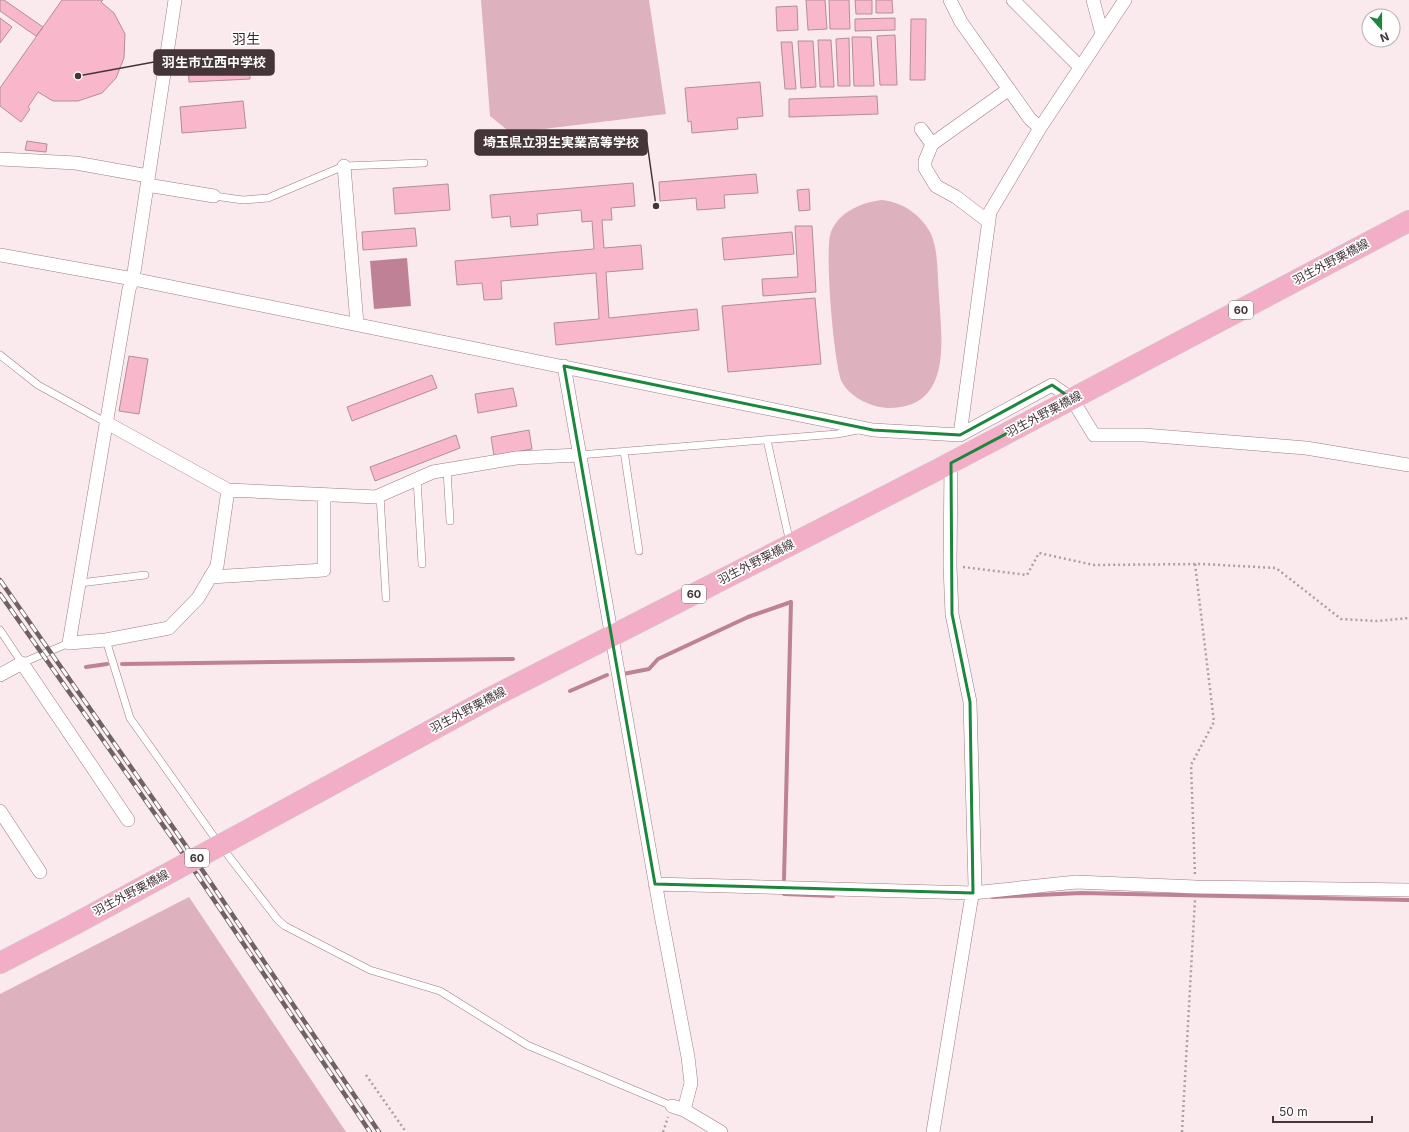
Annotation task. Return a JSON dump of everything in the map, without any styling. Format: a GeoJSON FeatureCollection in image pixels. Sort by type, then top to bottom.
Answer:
{"type":"FeatureCollection","features":[{"type":"Feature","properties":{"kind":"main road","name":"羽生外野栗橋線"},"geometry":{"type":"LineString","coordinates":[[0,964],[496,695],[951,463],[1409,221]]}},
{"type":"Feature","properties":{"kind":"street"},"geometry":{"type":"LineString","coordinates":[[175,0],[133,279],[129,289],[108,423],[69,643],[106,640],[168,628],[198,598],[217,566],[228,490]]}},
{"type":"Feature","properties":{"kind":"street"},"geometry":{"type":"LineString","coordinates":[[950,0],[961,22],[1030,119],[1040,128]]}},
{"type":"Feature","properties":{"kind":"street"},"geometry":{"type":"LineString","coordinates":[[1013,0],[1080,67]]}},
{"type":"Feature","properties":{"kind":"street"},"geometry":{"type":"LineString","coordinates":[[1093,0],[1102,34]]}},
{"type":"Feature","properties":{"kind":"street"},"geometry":{"type":"LineString","coordinates":[[960,435],[990,212],[1040,128],[1125,0]]}},
{"type":"Feature","properties":{"kind":"street"},"geometry":{"type":"LineString","coordinates":[[989,222],[956,197],[936,186],[925,168],[925,161],[932,144],[1009,89]]}},
{"type":"Feature","properties":{"kind":"street"},"geometry":{"type":"LineString","coordinates":[[921,129],[932,144]]}},
{"type":"Feature","properties":{"kind":"street"},"geometry":{"type":"LineString","coordinates":[[0,159],[76,163],[214,196]]}},
{"type":"Feature","properties":{"kind":"street"},"geometry":{"type":"LineString","coordinates":[[344,166],[357,324]]}},
{"type":"Feature","properties":{"kind":"street"},"geometry":{"type":"LineString","coordinates":[[0,255],[133,279],[357,324],[866,429],[960,435],[1052,385],[1072,399],[1094,435],[1144,435],[1306,448],[1409,465]]}},
{"type":"Feature","properties":{"kind":"street"},"geometry":{"type":"LineString","coordinates":[[564,366],[655,884],[688,1057],[691,1083],[678,1108],[721,1132]]}},
{"type":"Feature","properties":{"kind":"street"},"geometry":{"type":"LineString","coordinates":[[108,423],[228,490],[376,497],[433,472],[516,458],[579,454]]}},
{"type":"Feature","properties":{"kind":"street"},"geometry":{"type":"LineString","coordinates":[[933,1132],[970,901],[975,886],[970,702],[952,614],[950,566],[951,463]]}},
{"type":"Feature","properties":{"kind":"street"},"geometry":{"type":"LineString","coordinates":[[210,577],[324,570],[324,495]]}},
{"type":"Feature","properties":{"kind":"street"},"geometry":{"type":"LineString","coordinates":[[0,675],[22,663],[128,820]]}},
{"type":"Feature","properties":{"kind":"street"},"geometry":{"type":"LineString","coordinates":[[0,811],[40,872]]}},
{"type":"Feature","properties":{"kind":"street"},"geometry":{"type":"LineString","coordinates":[[655,884],[973,893],[1076,882],[1196,887],[1409,890]]}},
{"type":"Feature","properties":{"kind":"lane"},"geometry":{"type":"LineString","coordinates":[[214,196],[244,200],[268,198],[344,166],[424,163]]}},
{"type":"Feature","properties":{"kind":"lane"},"geometry":{"type":"LineString","coordinates":[[0,355],[38,385],[108,423]]}},
{"type":"Feature","properties":{"kind":"lane"},"geometry":{"type":"LineString","coordinates":[[579,454],[837,434],[866,429]]}},
{"type":"Feature","properties":{"kind":"lane"},"geometry":{"type":"LineString","coordinates":[[767,440],[790,545]]}},
{"type":"Feature","properties":{"kind":"lane"},"geometry":{"type":"LineString","coordinates":[[624,451],[639,551]]}},
{"type":"Feature","properties":{"kind":"lane"},"geometry":{"type":"LineString","coordinates":[[446,470],[450,521]]}},
{"type":"Feature","properties":{"kind":"lane"},"geometry":{"type":"LineString","coordinates":[[417,479],[422,564]]}},
{"type":"Feature","properties":{"kind":"lane"},"geometry":{"type":"LineString","coordinates":[[380,495],[386,598]]}},
{"type":"Feature","properties":{"kind":"lane"},"geometry":{"type":"LineString","coordinates":[[80,583],[145,575]]}},
{"type":"Feature","properties":{"kind":"lane"},"geometry":{"type":"LineString","coordinates":[[0,630],[22,663],[69,643]]}},
{"type":"Feature","properties":{"kind":"lane"},"geometry":{"type":"LineString","coordinates":[[106,640],[130,718],[217,841],[278,920],[285,926],[370,970],[440,991],[527,1045],[678,1108]]}},
{"type":"Feature","properties":{"kind":"path"},"geometry":{"type":"LineString","coordinates":[[950,566],[1027,575],[1039,553],[1094,565],[1195,564],[1276,568],[1341,619],[1377,621],[1409,618]]}},
{"type":"Feature","properties":{"kind":"path"},"geometry":{"type":"LineString","coordinates":[[1182,1132],[1196,887],[1191,765],[1214,722],[1195,564]]}},
{"type":"Feature","properties":{"kind":"path"},"geometry":{"type":"LineString","coordinates":[[366,1075],[406,1132]]}},
{"type":"Feature","properties":{"kind":"highlighted area"},"geometry":{"type":"Polygon","coordinates":[[[564,366],[873,430],[960,435],[1052,385],[1072,399],[951,463],[952,614],[970,702],[973,893],[655,884],[564,366]]]}},
{"type":"Feature","properties":{"kind":"shaded area"},"geometry":{"type":"Polygon","coordinates":[[[481,0],[649,0],[666,114],[511,133],[490,116],[481,0]]]}},
{"type":"Feature","properties":{"kind":"shaded area"},"geometry":{"type":"Polygon","coordinates":[[[882,200],[897,203],[916,214],[930,232],[935,247],[937,263],[941,330],[939,366],[934,383],[925,396],[911,405],[890,408],[883,408],[863,401],[850,393],[842,382],[833,332],[829,282],[829,242],[831,232],[835,225],[852,209],[867,203],[882,200]]]}},
{"type":"Feature","properties":{"kind":"shaded area"},"geometry":{"type":"Polygon","coordinates":[[[407,258],[411,306],[374,309],[370,261],[407,258]]]}},
{"type":"Feature","properties":{"kind":"shaded area"},"geometry":{"type":"Polygon","coordinates":[[[189,897],[346,1132],[0,1132],[0,994],[189,897]]]}},
{"type":"Feature","properties":{"kind":"building"},"geometry":{"type":"Polygon","coordinates":[[[0,0],[4,0],[43,27],[36,36],[0,11],[0,0]]]}},
{"type":"Feature","properties":{"kind":"building"},"geometry":{"type":"Polygon","coordinates":[[[62,0],[103,0],[101,2],[114,13],[125,34],[124,58],[116,78],[102,93],[78,101],[53,101],[38,92],[28,107],[30,109],[21,122],[0,106],[0,88],[62,0]]]}},
{"type":"Feature","properties":{"kind":"building"},"geometry":{"type":"Polygon","coordinates":[[[806,0],[825,0],[827,29],[808,30],[806,0]]]}},
{"type":"Feature","properties":{"kind":"building"},"geometry":{"type":"Polygon","coordinates":[[[829,0],[849,0],[850,29],[830,29],[829,0]]]}},
{"type":"Feature","properties":{"kind":"building"},"geometry":{"type":"Polygon","coordinates":[[[855,0],[872,0],[872,14],[856,14],[855,0]]]}},
{"type":"Feature","properties":{"kind":"building"},"geometry":{"type":"Polygon","coordinates":[[[876,0],[892,0],[893,13],[876,13],[876,0]]]}},
{"type":"Feature","properties":{"kind":"building"},"geometry":{"type":"Polygon","coordinates":[[[797,6],[798,30],[777,31],[776,7],[797,6]]]}},
{"type":"Feature","properties":{"kind":"building"},"geometry":{"type":"Polygon","coordinates":[[[0,18],[12,27],[0,43],[0,18]]]}},
{"type":"Feature","properties":{"kind":"building"},"geometry":{"type":"Polygon","coordinates":[[[895,18],[895,30],[855,31],[855,19],[895,18]]]}},
{"type":"Feature","properties":{"kind":"building"},"geometry":{"type":"Polygon","coordinates":[[[911,19],[926,19],[925,80],[910,80],[911,19]]]}},
{"type":"Feature","properties":{"kind":"building"},"geometry":{"type":"Polygon","coordinates":[[[895,35],[897,85],[880,85],[877,36],[895,35]]]}},
{"type":"Feature","properties":{"kind":"building"},"geometry":{"type":"Polygon","coordinates":[[[852,37],[871,37],[874,86],[854,86],[852,37]]]}},
{"type":"Feature","properties":{"kind":"building"},"geometry":{"type":"Polygon","coordinates":[[[849,38],[850,86],[838,86],[836,39],[849,38]]]}},
{"type":"Feature","properties":{"kind":"building"},"geometry":{"type":"Polygon","coordinates":[[[818,40],[831,40],[834,87],[820,87],[818,40]]]}},
{"type":"Feature","properties":{"kind":"building"},"geometry":{"type":"Polygon","coordinates":[[[798,41],[813,41],[816,87],[801,88],[798,41]]]}},
{"type":"Feature","properties":{"kind":"building"},"geometry":{"type":"Polygon","coordinates":[[[781,42],[792,42],[796,89],[785,89],[781,42]]]}},
{"type":"Feature","properties":{"kind":"building"},"geometry":{"type":"Polygon","coordinates":[[[249,58],[250,79],[189,82],[188,61],[249,58]]]}},
{"type":"Feature","properties":{"kind":"building"},"geometry":{"type":"Polygon","coordinates":[[[760,82],[763,116],[737,118],[738,129],[692,133],[691,121],[688,122],[685,88],[760,82]]]}},
{"type":"Feature","properties":{"kind":"building"},"geometry":{"type":"Polygon","coordinates":[[[877,96],[878,114],[789,117],[789,99],[877,96]]]}},
{"type":"Feature","properties":{"kind":"building"},"geometry":{"type":"Polygon","coordinates":[[[243,101],[246,128],[182,133],[180,107],[243,101]]]}},
{"type":"Feature","properties":{"kind":"building"},"geometry":{"type":"Polygon","coordinates":[[[27,141],[47,144],[46,152],[25,150],[27,141]]]}},
{"type":"Feature","properties":{"kind":"building"},"geometry":{"type":"Polygon","coordinates":[[[756,174],[758,193],[724,195],[725,208],[697,210],[696,198],[660,201],[659,182],[756,174]]]}},
{"type":"Feature","properties":{"kind":"building"},"geometry":{"type":"Polygon","coordinates":[[[633,183],[635,206],[611,208],[612,220],[602,220],[604,248],[641,245],[643,269],[606,272],[609,318],[697,309],[699,330],[556,345],[554,323],[599,319],[596,273],[501,281],[502,299],[484,300],[482,283],[457,285],[455,261],[594,249],[592,221],[582,222],[581,210],[537,214],[538,225],[511,227],[510,216],[492,218],[490,195],[633,183]]]}},
{"type":"Feature","properties":{"kind":"building"},"geometry":{"type":"Polygon","coordinates":[[[448,184],[450,210],[395,214],[393,188],[448,184]]]}},
{"type":"Feature","properties":{"kind":"building"},"geometry":{"type":"Polygon","coordinates":[[[809,189],[810,210],[799,211],[797,190],[809,189]]]}},
{"type":"Feature","properties":{"kind":"building"},"geometry":{"type":"Polygon","coordinates":[[[795,226],[812,226],[816,292],[763,296],[762,279],[798,277],[795,226]]]}},
{"type":"Feature","properties":{"kind":"building"},"geometry":{"type":"Polygon","coordinates":[[[415,228],[417,246],[363,250],[362,232],[415,228]]]}},
{"type":"Feature","properties":{"kind":"building"},"geometry":{"type":"Polygon","coordinates":[[[792,232],[794,254],[724,260],[722,238],[792,232]]]}},
{"type":"Feature","properties":{"kind":"building"},"geometry":{"type":"Polygon","coordinates":[[[815,298],[821,364],[728,372],[722,306],[815,298]]]}},
{"type":"Feature","properties":{"kind":"building"},"geometry":{"type":"Polygon","coordinates":[[[129,356],[148,359],[139,414],[119,411],[129,356]]]}},
{"type":"Feature","properties":{"kind":"building"},"geometry":{"type":"Polygon","coordinates":[[[432,375],[437,388],[352,421],[347,407],[432,375]]]}},
{"type":"Feature","properties":{"kind":"building"},"geometry":{"type":"Polygon","coordinates":[[[513,388],[517,406],[478,413],[475,394],[513,388]]]}},
{"type":"Feature","properties":{"kind":"building"},"geometry":{"type":"Polygon","coordinates":[[[529,430],[532,449],[494,456],[491,437],[529,430]]]}},
{"type":"Feature","properties":{"kind":"building"},"geometry":{"type":"Polygon","coordinates":[[[456,435],[460,448],[375,481],[370,467],[456,435]]]}},
{"type":"Feature","properties":{"kind":"waterway"},"geometry":{"type":"LineString","coordinates":[[623,674],[649,669],[658,659],[748,617],[791,602],[784,879]]}},
{"type":"Feature","properties":{"kind":"waterway"},"geometry":{"type":"LineString","coordinates":[[122,664],[513,659]]}},
{"type":"Feature","properties":{"kind":"waterway"},"geometry":{"type":"LineString","coordinates":[[86,667],[107,664]]}},
{"type":"Feature","properties":{"kind":"waterway"},"geometry":{"type":"LineString","coordinates":[[570,691],[607,675]]}},
{"type":"Feature","properties":{"kind":"waterway"},"geometry":{"type":"LineString","coordinates":[[784,892],[784,894],[833,896]]}},
{"type":"Feature","properties":{"kind":"waterway"},"geometry":{"type":"LineString","coordinates":[[992,897],[1081,893],[1409,900]]}},
{"type":"Feature","properties":{"kind":"railway"},"geometry":{"type":"LineString","coordinates":[[0,580],[184,843],[379,1132]]}},
{"type":"Feature","properties":{"kind":"railway"},"geometry":{"type":"LineString","coordinates":[[0,594],[179,848],[370,1132]]}},
{"type":"Feature","properties":{"kind":"place","name":"羽生市立西中学校"},"geometry":{"type":"Point","coordinates":[78,76]}},
{"type":"Feature","properties":{"kind":"place","name":"埼玉県立羽生実業高等学校"},"geometry":{"type":"Point","coordinates":[656,206]}},
{"type":"Feature","properties":{"kind":"district","name":"羽生"},"geometry":{"type":"Point","coordinates":[246,39]}}]}
